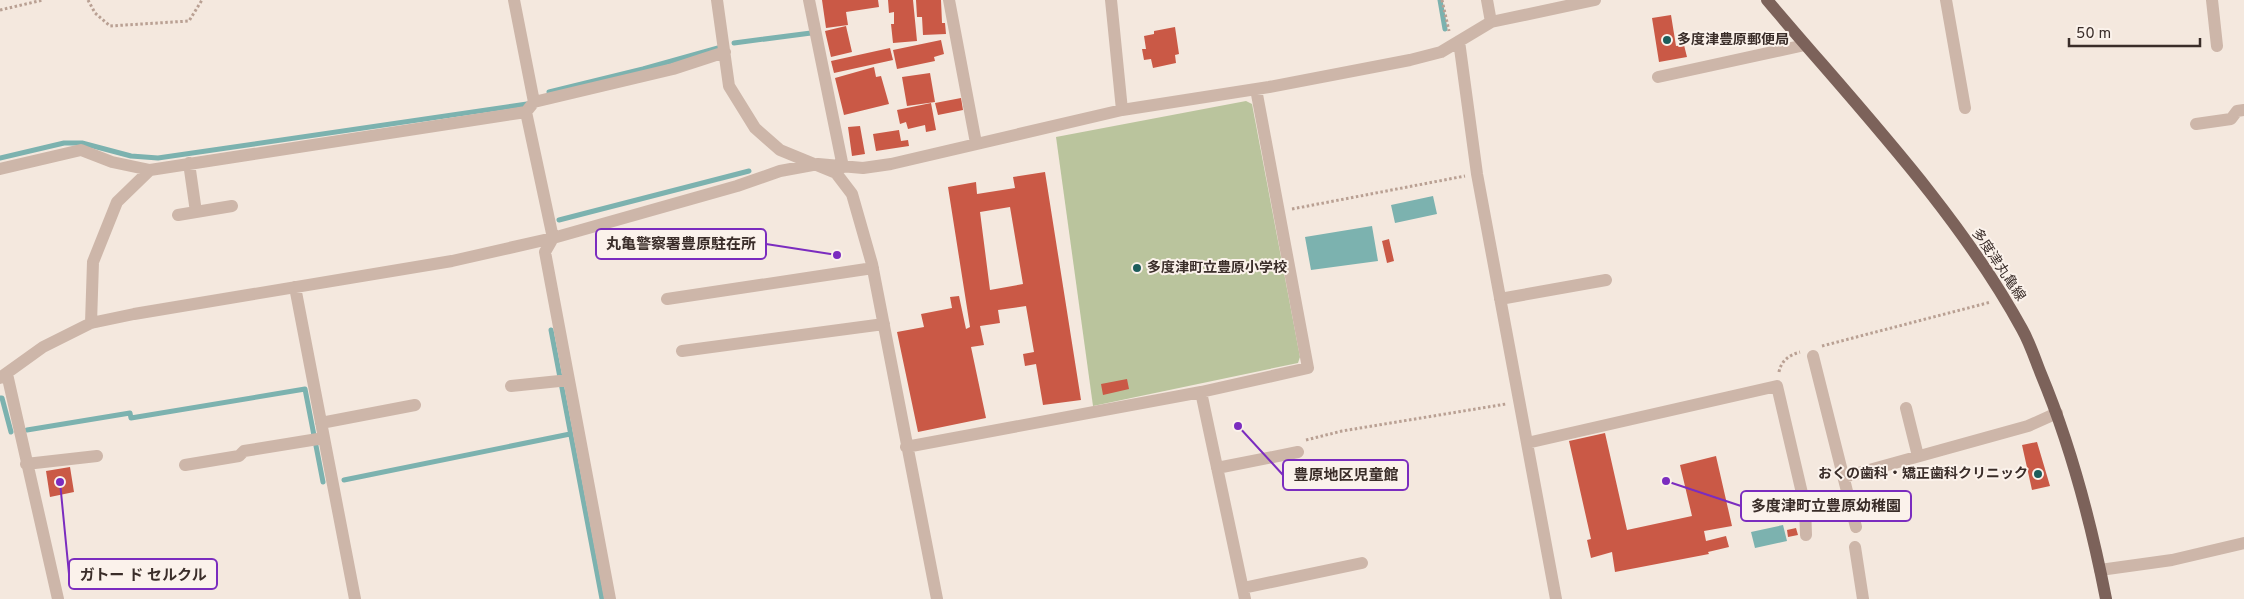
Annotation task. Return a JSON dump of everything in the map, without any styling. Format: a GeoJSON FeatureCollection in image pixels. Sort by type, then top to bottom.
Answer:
{"type":"FeatureCollection","features":[{"type":"Feature","properties":{"kind":"main road","name":"多度津丸亀線"},"geometry":{"type":"LineString","coordinates":[[1767,0],[1915,175],[1975,254],[2022,330],[2057,413],[2082,494],[2106,599]]}},
{"type":"Feature","properties":{"kind":"street"},"geometry":{"type":"LineString","coordinates":[[514,0],[530,107],[553,238],[545,252],[563,381],[610,599]]}},
{"type":"Feature","properties":{"kind":"street"},"geometry":{"type":"LineString","coordinates":[[717,0],[729,86],[755,128],[780,150],[836,173],[852,194],[873,268],[906,447],[937,599]]}},
{"type":"Feature","properties":{"kind":"street"},"geometry":{"type":"LineString","coordinates":[[809,0],[844,167]]}},
{"type":"Feature","properties":{"kind":"street"},"geometry":{"type":"LineString","coordinates":[[949,0],[976,143]]}},
{"type":"Feature","properties":{"kind":"street"},"geometry":{"type":"LineString","coordinates":[[1111,0],[1122,110]]}},
{"type":"Feature","properties":{"kind":"street"},"geometry":{"type":"LineString","coordinates":[[1486,0],[1491,22]]}},
{"type":"Feature","properties":{"kind":"street"},"geometry":{"type":"LineString","coordinates":[[58,599],[3,376],[43,347],[91,323],[134,314],[452,261],[553,238],[737,186],[780,171],[818,164],[864,168],[891,164],[1122,110],[1256,90],[1410,60],[1441,52],[1491,22],[1595,0]]}},
{"type":"Feature","properties":{"kind":"street"},"geometry":{"type":"LineString","coordinates":[[1946,0],[1964,108]]}},
{"type":"Feature","properties":{"kind":"street"},"geometry":{"type":"LineString","coordinates":[[2212,0],[2217,46]]}},
{"type":"Feature","properties":{"kind":"street"},"geometry":{"type":"LineString","coordinates":[[1455,44],[1477,174],[1556,599]]}},
{"type":"Feature","properties":{"kind":"street"},"geometry":{"type":"LineString","coordinates":[[1658,77],[1805,45]]}},
{"type":"Feature","properties":{"kind":"street"},"geometry":{"type":"LineString","coordinates":[[0,169],[81,150],[112,162],[150,170],[189,164],[530,107],[673,69],[725,52]]}},
{"type":"Feature","properties":{"kind":"street"},"geometry":{"type":"LineString","coordinates":[[906,447],[1201,392],[1308,368],[1256,90]]}},
{"type":"Feature","properties":{"kind":"street"},"geometry":{"type":"LineString","coordinates":[[2196,124],[2231,118],[2237,111],[2244,110]]}},
{"type":"Feature","properties":{"kind":"street"},"geometry":{"type":"LineString","coordinates":[[189,164],[196,212]]}},
{"type":"Feature","properties":{"kind":"street"},"geometry":{"type":"LineString","coordinates":[[91,323],[93,262],[117,202],[150,170]]}},
{"type":"Feature","properties":{"kind":"street"},"geometry":{"type":"LineString","coordinates":[[178,215],[232,206]]}},
{"type":"Feature","properties":{"kind":"street"},"geometry":{"type":"LineString","coordinates":[[668,299],[873,268]]}},
{"type":"Feature","properties":{"kind":"street"},"geometry":{"type":"LineString","coordinates":[[1500,299],[1606,280]]}},
{"type":"Feature","properties":{"kind":"street"},"geometry":{"type":"LineString","coordinates":[[295,287],[321,423],[318,439],[355,599]]}},
{"type":"Feature","properties":{"kind":"street"},"geometry":{"type":"LineString","coordinates":[[682,351],[884,324]]}},
{"type":"Feature","properties":{"kind":"street"},"geometry":{"type":"LineString","coordinates":[[1813,351],[1856,527]]}},
{"type":"Feature","properties":{"kind":"street"},"geometry":{"type":"LineString","coordinates":[[511,386],[563,381]]}},
{"type":"Feature","properties":{"kind":"street"},"geometry":{"type":"LineString","coordinates":[[1527,443],[1777,386],[1805,506],[1806,535]]}},
{"type":"Feature","properties":{"kind":"street"},"geometry":{"type":"LineString","coordinates":[[1201,392],[1244,594],[1362,563]]}},
{"type":"Feature","properties":{"kind":"street"},"geometry":{"type":"LineString","coordinates":[[321,423],[415,405]]}},
{"type":"Feature","properties":{"kind":"street"},"geometry":{"type":"LineString","coordinates":[[1906,408],[1918,456]]}},
{"type":"Feature","properties":{"kind":"street"},"geometry":{"type":"LineString","coordinates":[[1844,477],[2028,426],[2057,413]]}},
{"type":"Feature","properties":{"kind":"street"},"geometry":{"type":"LineString","coordinates":[[185,466],[239,456],[244,451],[318,439]]}},
{"type":"Feature","properties":{"kind":"street"},"geometry":{"type":"LineString","coordinates":[[1217,468],[1298,452]]}},
{"type":"Feature","properties":{"kind":"street"},"geometry":{"type":"LineString","coordinates":[[26,464],[97,456]]}},
{"type":"Feature","properties":{"kind":"street"},"geometry":{"type":"LineString","coordinates":[[2100,570],[2172,560],[2244,543]]}},
{"type":"Feature","properties":{"kind":"street"},"geometry":{"type":"LineString","coordinates":[[1855,547],[1864,599]]}},
{"type":"Feature","properties":{"kind":"path"},"geometry":{"type":"LineString","coordinates":[[0,10],[44,0]]}},
{"type":"Feature","properties":{"kind":"path"},"geometry":{"type":"LineString","coordinates":[[88,0],[96,13],[110,26],[189,21],[202,0]]}},
{"type":"Feature","properties":{"kind":"path"},"geometry":{"type":"LineString","coordinates":[[1442,0],[1455,44]]}},
{"type":"Feature","properties":{"kind":"path"},"geometry":{"type":"LineString","coordinates":[[1279,212],[1477,174]]}},
{"type":"Feature","properties":{"kind":"path"},"geometry":{"type":"LineString","coordinates":[[1777,386],[1780,368],[1789,355],[1813,351],[2003,299]]}},
{"type":"Feature","properties":{"kind":"path"},"geometry":{"type":"LineString","coordinates":[[1298,452],[1298,442],[1342,432],[1519,402]]}},
{"type":"Feature","properties":{"kind":"green space"},"geometry":{"type":"Polygon","coordinates":[[[1246,101],[1252,104],[1300,357],[1298,363],[1093,406],[1056,137],[1246,101]]]}},
{"type":"Feature","properties":{"kind":"water"},"geometry":{"type":"Polygon","coordinates":[[[1433,196],[1437,214],[1395,223],[1391,205],[1433,196]]]}},
{"type":"Feature","properties":{"kind":"water"},"geometry":{"type":"Polygon","coordinates":[[[1372,226],[1378,261],[1311,270],[1305,237],[1372,226]]]}},
{"type":"Feature","properties":{"kind":"water"},"geometry":{"type":"Polygon","coordinates":[[[1783,525],[1787,541],[1755,548],[1751,532],[1783,525]]]}},
{"type":"Feature","properties":{"kind":"building"},"geometry":{"type":"Polygon","coordinates":[[[822,0],[878,0],[879,7],[846,12],[848,25],[826,28],[822,0]]]}},
{"type":"Feature","properties":{"kind":"building"},"geometry":{"type":"Polygon","coordinates":[[[888,0],[913,0],[917,41],[893,43],[891,24],[894,24],[894,12],[889,13],[888,0]]]}},
{"type":"Feature","properties":{"kind":"building"},"geometry":{"type":"Polygon","coordinates":[[[916,0],[941,0],[942,23],[945,23],[946,34],[923,35],[922,17],[917,17],[916,0]]]}},
{"type":"Feature","properties":{"kind":"building"},"geometry":{"type":"Polygon","coordinates":[[[1671,15],[1676,46],[1684,45],[1687,57],[1659,62],[1652,18],[1671,15]]]}},
{"type":"Feature","properties":{"kind":"building"},"geometry":{"type":"Polygon","coordinates":[[[846,26],[852,52],[831,57],[825,31],[846,26]]]}},
{"type":"Feature","properties":{"kind":"building"},"geometry":{"type":"Polygon","coordinates":[[[1175,27],[1179,54],[1175,55],[1176,63],[1153,68],[1151,59],[1144,60],[1142,49],[1146,49],[1144,36],[1154,34],[1154,31],[1175,27]]]}},
{"type":"Feature","properties":{"kind":"building"},"geometry":{"type":"Polygon","coordinates":[[[941,40],[944,54],[934,57],[935,61],[897,69],[893,50],[941,40]]]}},
{"type":"Feature","properties":{"kind":"building"},"geometry":{"type":"Polygon","coordinates":[[[890,48],[893,60],[834,73],[831,61],[890,48]]]}},
{"type":"Feature","properties":{"kind":"building"},"geometry":{"type":"Polygon","coordinates":[[[874,67],[876,77],[881,76],[889,104],[844,115],[835,78],[874,67]]]}},
{"type":"Feature","properties":{"kind":"building"},"geometry":{"type":"Polygon","coordinates":[[[930,73],[935,102],[907,106],[902,77],[930,73]]]}},
{"type":"Feature","properties":{"kind":"building"},"geometry":{"type":"Polygon","coordinates":[[[961,98],[963,110],[938,115],[935,103],[961,98]]]}},
{"type":"Feature","properties":{"kind":"building"},"geometry":{"type":"Polygon","coordinates":[[[931,103],[936,130],[926,132],[925,125],[908,129],[906,122],[900,124],[897,110],[931,103]]]}},
{"type":"Feature","properties":{"kind":"building"},"geometry":{"type":"Polygon","coordinates":[[[860,126],[865,154],[852,156],[848,127],[860,126]]]}},
{"type":"Feature","properties":{"kind":"building"},"geometry":{"type":"Polygon","coordinates":[[[899,130],[901,141],[908,140],[909,146],[876,151],[873,134],[899,130]]]}},
{"type":"Feature","properties":{"kind":"building"},"geometry":{"type":"Polygon","coordinates":[[[1045,172],[1081,400],[1043,405],[1036,364],[1025,366],[1023,354],[1034,352],[1026,306],[998,310],[1000,323],[980,326],[984,345],[971,347],[986,418],[918,432],[897,332],[924,327],[921,314],[952,308],[950,297],[959,296],[966,329],[970,327],[948,187],[976,182],[977,194],[1015,188],[1013,177],[1045,172]],[[1010,207],[980,212],[990,290],[1023,284],[1010,207]]]}},
{"type":"Feature","properties":{"kind":"building"},"geometry":{"type":"Polygon","coordinates":[[[1389,239],[1394,261],[1387,263],[1382,241],[1389,239]]]}},
{"type":"Feature","properties":{"kind":"building"},"geometry":{"type":"Polygon","coordinates":[[[1127,379],[1129,389],[1103,395],[1101,384],[1127,379]]]}},
{"type":"Feature","properties":{"kind":"building"},"geometry":{"type":"Polygon","coordinates":[[[1605,433],[1627,530],[1692,516],[1680,465],[1716,456],[1732,526],[1704,531],[1706,541],[1726,536],[1729,547],[1708,552],[1709,554],[1615,572],[1612,552],[1591,558],[1587,540],[1591,539],[1569,441],[1605,433]]]}},
{"type":"Feature","properties":{"kind":"building","name":"おくの歯科・矯正歯科クリニック"},"geometry":{"type":"Polygon","coordinates":[[[2037,442],[2050,486],[2032,490],[2022,445],[2037,442]]]}},
{"type":"Feature","properties":{"kind":"building"},"geometry":{"type":"Polygon","coordinates":[[[70,467],[74,492],[50,497],[46,471],[70,467]]]}},
{"type":"Feature","properties":{"kind":"building"},"geometry":{"type":"Polygon","coordinates":[[[1796,528],[1798,535],[1788,537],[1787,530],[1796,528]]]}},
{"type":"Feature","properties":{"kind":"waterway"},"geometry":{"type":"LineString","coordinates":[[1440,0],[1445,29]]}},
{"type":"Feature","properties":{"kind":"waterway"},"geometry":{"type":"LineString","coordinates":[[734,43],[811,33]]}},
{"type":"Feature","properties":{"kind":"waterway"},"geometry":{"type":"LineString","coordinates":[[549,92],[718,48]]}},
{"type":"Feature","properties":{"kind":"waterway"},"geometry":{"type":"LineString","coordinates":[[0,158],[64,143],[82,143],[131,156],[158,158],[527,104]]}},
{"type":"Feature","properties":{"kind":"waterway"},"geometry":{"type":"LineString","coordinates":[[559,220],[749,171]]}},
{"type":"Feature","properties":{"kind":"waterway"},"geometry":{"type":"LineString","coordinates":[[551,330],[602,599]]}},
{"type":"Feature","properties":{"kind":"waterway"},"geometry":{"type":"LineString","coordinates":[[27,430],[130,413],[131,418],[305,389],[323,482]]}},
{"type":"Feature","properties":{"kind":"waterway"},"geometry":{"type":"LineString","coordinates":[[0,398],[2,398],[11,432]]}},
{"type":"Feature","properties":{"kind":"waterway"},"geometry":{"type":"LineString","coordinates":[[344,480],[570,434]]}},
{"type":"Feature","properties":{"kind":"place","name":"多度津豊原郵便局"},"geometry":{"type":"Point","coordinates":[1667,40]}},
{"type":"Feature","properties":{"kind":"place","name":"丸亀警察署豊原駐在所"},"geometry":{"type":"Point","coordinates":[837,255]}},
{"type":"Feature","properties":{"kind":"place","name":"多度津町立豊原小学校"},"geometry":{"type":"Point","coordinates":[1137,268]}},
{"type":"Feature","properties":{"kind":"place","name":"豊原地区児童館"},"geometry":{"type":"Point","coordinates":[1238,426]}},
{"type":"Feature","properties":{"kind":"place","name":"おくの歯科・矯正歯科クリニック"},"geometry":{"type":"Point","coordinates":[2038,474]}},
{"type":"Feature","properties":{"kind":"place","name":"多度津町立豊原幼稚園"},"geometry":{"type":"Point","coordinates":[1666,481]}},
{"type":"Feature","properties":{"kind":"place","name":"ガトー ド セルクル"},"geometry":{"type":"Point","coordinates":[60,482]}}]}
